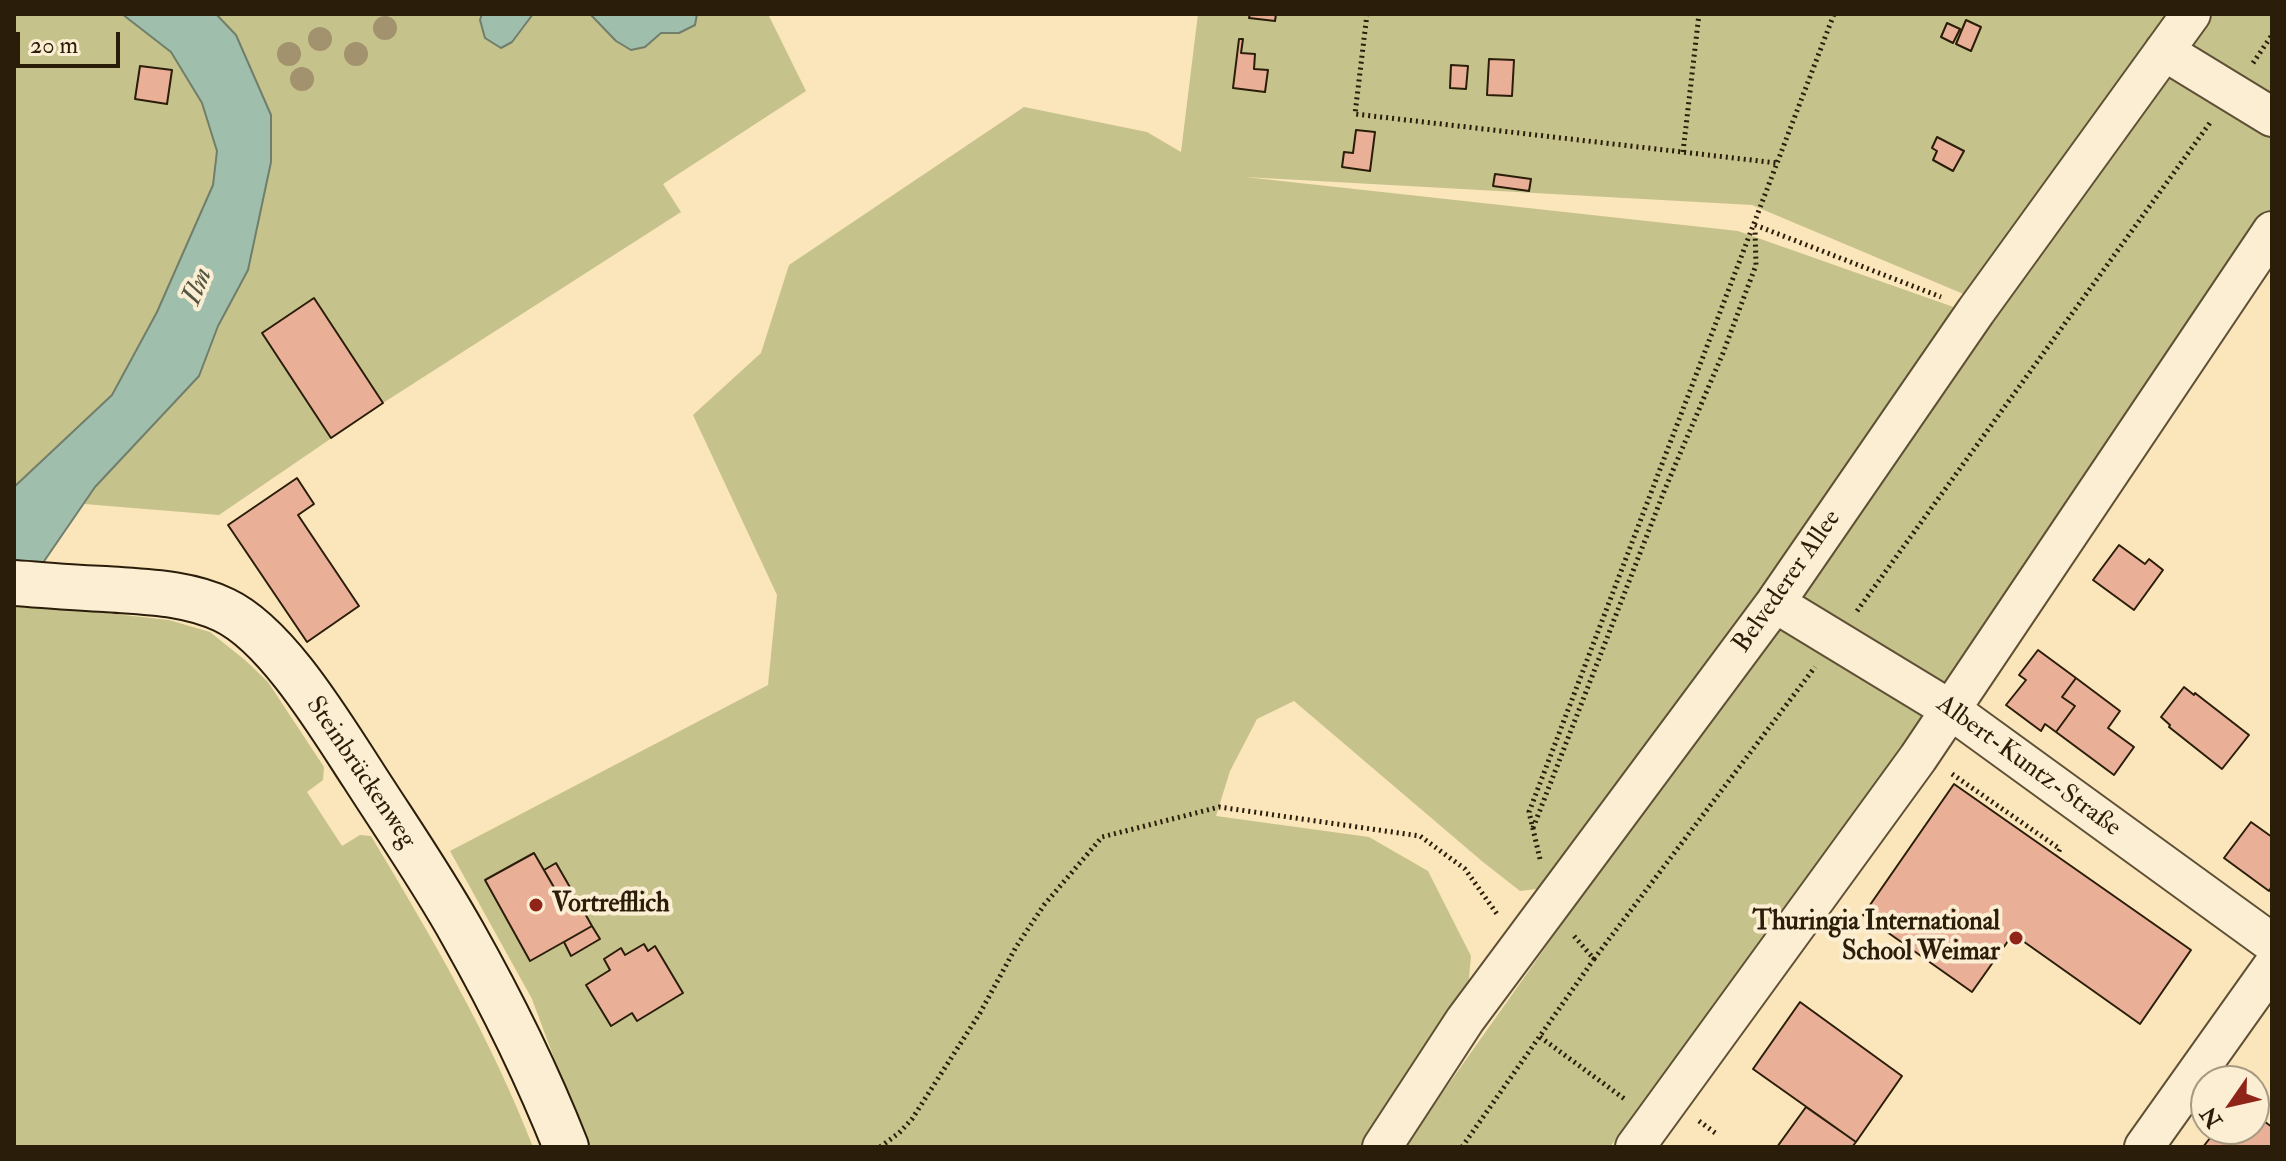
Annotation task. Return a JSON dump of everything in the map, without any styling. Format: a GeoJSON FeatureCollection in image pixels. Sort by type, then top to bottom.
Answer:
{"type":"FeatureCollection","features":[{"type":"Feature","properties":{"kind":"street","name":"Belvederer Allee"},"geometry":{"type":"LineString","coordinates":[[1382,1147],[1465,1020],[1775,603],[1976,311],[2191,14]]}},
{"type":"Feature","properties":{"kind":"street"},"geometry":{"type":"LineString","coordinates":[[2164,51],[2272,117]]}},
{"type":"Feature","properties":{"kind":"street"},"geometry":{"type":"LineString","coordinates":[[1635,1147],[1922,752],[2272,231]]}},
{"type":"Feature","properties":{"kind":"street","name":"Steinbrückenweg"},"geometry":{"type":"LineString","coordinates":[[14,583],[188,598],[224,610],[250,627],[292,671],[342,743],[462,932],[547,1098],[566,1147]]}},
{"type":"Feature","properties":{"kind":"street","name":"Albert-Kuntz-Straße"},"geometry":{"type":"LineString","coordinates":[[1775,603],[1951,710],[2272,943]]}},
{"type":"Feature","properties":{"kind":"street"},"geometry":{"type":"LineString","coordinates":[[2144,1147],[2272,967]]}},
{"type":"Feature","properties":{"kind":"path"},"geometry":{"type":"LineString","coordinates":[[1367,14],[1355,114],[1777,163]]}},
{"type":"Feature","properties":{"kind":"path"},"geometry":{"type":"LineString","coordinates":[[1683,152],[1699,14]]}},
{"type":"Feature","properties":{"kind":"path"},"geometry":{"type":"LineString","coordinates":[[1755,225],[1756,265],[1533,829],[1529,812],[1834,14]]}},
{"type":"Feature","properties":{"kind":"path"},"geometry":{"type":"LineString","coordinates":[[1462,1147],[1594,959],[1836,639],[2272,35]]}},
{"type":"Feature","properties":{"kind":"path"},"geometry":{"type":"LineString","coordinates":[[1755,225],[1976,311]]}},
{"type":"Feature","properties":{"kind":"path"},"geometry":{"type":"LineString","coordinates":[[1922,752],[2060,849],[2057,855]]}},
{"type":"Feature","properties":{"kind":"path"},"geometry":{"type":"LineString","coordinates":[[880,1147],[912,1119],[1044,905],[1102,837],[1219,807],[1420,836],[1465,869],[1494,908],[1516,953]]}},
{"type":"Feature","properties":{"kind":"path"},"geometry":{"type":"LineString","coordinates":[[1550,908],[1594,959]]}},
{"type":"Feature","properties":{"kind":"path"},"geometry":{"type":"LineString","coordinates":[[1540,1037],[1611,1089]]}},
{"type":"Feature","properties":{"kind":"shaded area"},"geometry":{"type":"Polygon","coordinates":[[[14,14],[122,14],[171,52],[202,103],[217,151],[213,185],[157,313],[112,395],[14,487],[14,14]]]}},
{"type":"Feature","properties":{"kind":"shaded area"},"geometry":{"type":"Polygon","coordinates":[[[216,14],[482,14],[480,21],[521,31],[533,14],[590,14],[616,41],[645,47],[661,33],[679,33],[695,25],[697,14],[768,14],[806,91],[663,184],[681,212],[383,403],[219,515],[84,504],[95,487],[199,376],[218,326],[237,35],[216,14]]]}},
{"type":"Feature","properties":{"kind":"shaded area"},"geometry":{"type":"Polygon","coordinates":[[[1198,14],[2178,14],[1973,298],[1752,205],[1245,177],[1738,231],[1962,310],[1553,887],[1520,891],[1294,701],[1257,719],[1230,771],[1216,816],[1369,837],[1428,871],[1471,956],[1465,1020],[1382,1147],[587,1147],[532,999],[450,851],[768,685],[777,595],[693,415],[761,353],[789,265],[1024,107],[1147,132],[1181,152],[1198,14]]]}},
{"type":"Feature","properties":{"kind":"shaded area"},"geometry":{"type":"Polygon","coordinates":[[[2207,14],[2272,14],[2272,208],[1925,721],[1610,1147],[1404,1147],[2207,14]]]}},
{"type":"Feature","properties":{"kind":"shaded area"},"geometry":{"type":"Polygon","coordinates":[[[16,603],[169,620],[210,632],[268,682],[324,767],[323,780],[307,792],[342,846],[360,835],[371,836],[479,1027],[533,1147],[14,1147],[16,603]]]}},
{"type":"Feature","properties":{"kind":"water","name":"Ilm"},"geometry":{"type":"Polygon","coordinates":[[[122,14],[216,14],[236,35],[271,115],[271,162],[248,270],[218,326],[199,376],[95,487],[14,605],[14,487],[112,395],[157,312],[213,185],[217,151],[202,103],[171,52],[122,14]]]}},
{"type":"Feature","properties":{"kind":"water"},"geometry":{"type":"Polygon","coordinates":[[[482,14],[533,14],[512,42],[501,48],[485,38],[480,20],[482,14]]]}},
{"type":"Feature","properties":{"kind":"water"},"geometry":{"type":"Polygon","coordinates":[[[590,14],[697,14],[695,25],[679,33],[661,33],[645,47],[631,50],[616,41],[590,14]]]}},
{"type":"Feature","properties":{"kind":"building"},"geometry":{"type":"Polygon","coordinates":[[[1250,14],[1276,14],[1275,21],[1249,18],[1250,14]]]}},
{"type":"Feature","properties":{"kind":"building"},"geometry":{"type":"Polygon","coordinates":[[[1966,20],[1981,27],[1971,51],[1956,44],[1966,20]]]}},
{"type":"Feature","properties":{"kind":"building"},"geometry":{"type":"Polygon","coordinates":[[[1947,23],[1960,29],[1953,43],[1941,37],[1947,23]]]}},
{"type":"Feature","properties":{"kind":"building"},"geometry":{"type":"Polygon","coordinates":[[[1239,39],[1243,39],[1241,53],[1255,54],[1254,69],[1268,70],[1265,92],[1233,88],[1239,39]]]}},
{"type":"Feature","properties":{"kind":"building"},"geometry":{"type":"Polygon","coordinates":[[[1489,59],[1514,60],[1512,96],[1487,95],[1489,59]]]}},
{"type":"Feature","properties":{"kind":"building"},"geometry":{"type":"Polygon","coordinates":[[[1451,65],[1468,66],[1466,89],[1450,88],[1451,65]]]}},
{"type":"Feature","properties":{"kind":"building"},"geometry":{"type":"Polygon","coordinates":[[[140,66],[172,70],[167,104],[135,99],[140,66]]]}},
{"type":"Feature","properties":{"kind":"building"},"geometry":{"type":"Polygon","coordinates":[[[1356,130],[1375,132],[1370,171],[1342,167],[1344,152],[1353,153],[1356,130]]]}},
{"type":"Feature","properties":{"kind":"building"},"geometry":{"type":"Polygon","coordinates":[[[1937,137],[1964,151],[1953,171],[1933,160],[1937,151],[1932,148],[1937,137]]]}},
{"type":"Feature","properties":{"kind":"building"},"geometry":{"type":"Polygon","coordinates":[[[1495,174],[1531,179],[1529,191],[1493,186],[1495,174]]]}},
{"type":"Feature","properties":{"kind":"building"},"geometry":{"type":"Polygon","coordinates":[[[314,298],[383,403],[331,438],[262,333],[314,298]]]}},
{"type":"Feature","properties":{"kind":"building"},"geometry":{"type":"Polygon","coordinates":[[[297,478],[314,504],[298,515],[359,606],[307,642],[228,525],[297,478]]]}},
{"type":"Feature","properties":{"kind":"building"},"geometry":{"type":"Polygon","coordinates":[[[2119,545],[2145,564],[2149,559],[2163,570],[2134,610],[2093,580],[2119,545]]]}},
{"type":"Feature","properties":{"kind":"building"},"geometry":{"type":"Polygon","coordinates":[[[2038,650],[2076,678],[2062,697],[2075,706],[2056,732],[2045,724],[2041,731],[2006,705],[2026,680],[2019,675],[2038,650]]]}},
{"type":"Feature","properties":{"kind":"building"},"geometry":{"type":"Polygon","coordinates":[[[2076,678],[2120,711],[2108,728],[2134,747],[2114,775],[2056,732],[2075,706],[2062,697],[2076,678]]]}},
{"type":"Feature","properties":{"kind":"building"},"geometry":{"type":"Polygon","coordinates":[[[2184,687],[2249,735],[2222,769],[2169,727],[2161,717],[2184,687]]]}},
{"type":"Feature","properties":{"kind":"building"},"geometry":{"type":"Polygon","coordinates":[[[1954,784],[2191,950],[2140,1024],[2013,934],[1972,992],[1863,915],[1954,784]]]}},
{"type":"Feature","properties":{"kind":"building"},"geometry":{"type":"Polygon","coordinates":[[[2251,822],[2272,837],[2272,886],[2269,891],[2224,858],[2251,822]]]}},
{"type":"Feature","properties":{"kind":"building"},"geometry":{"type":"Polygon","coordinates":[[[534,853],[559,896],[571,889],[592,926],[530,961],[485,880],[534,853]]]}},
{"type":"Feature","properties":{"kind":"building"},"geometry":{"type":"Polygon","coordinates":[[[556,863],[571,889],[559,896],[544,870],[556,863]]]}},
{"type":"Feature","properties":{"kind":"building"},"geometry":{"type":"Polygon","coordinates":[[[592,926],[600,939],[571,956],[564,942],[592,926]]]}},
{"type":"Feature","properties":{"kind":"building"},"geometry":{"type":"Polygon","coordinates":[[[644,944],[648,951],[655,946],[683,993],[637,1021],[632,1013],[611,1026],[586,985],[610,970],[604,959],[621,948],[625,955],[644,944]]]}},
{"type":"Feature","properties":{"kind":"building"},"geometry":{"type":"Polygon","coordinates":[[[1800,1002],[1902,1076],[1856,1142],[1753,1069],[1800,1002]]]}},
{"type":"Feature","properties":{"kind":"building"},"geometry":{"type":"Polygon","coordinates":[[[1806,1107],[1856,1142],[1852,1147],[1777,1147],[1806,1107]]]}},
{"type":"Feature","properties":{"kind":"building"},"geometry":{"type":"Polygon","coordinates":[[[2270,1126],[2272,1127],[2272,1147],[2203,1147],[2270,1145],[2270,1126]]]}},
{"type":"Feature","properties":{"kind":"place","name":"Vortrefflich"},"geometry":{"type":"Point","coordinates":[536,905]}},
{"type":"Feature","properties":{"kind":"place","name":"Thuringia International School Weimar"},"geometry":{"type":"Point","coordinates":[2016,938]}}]}
